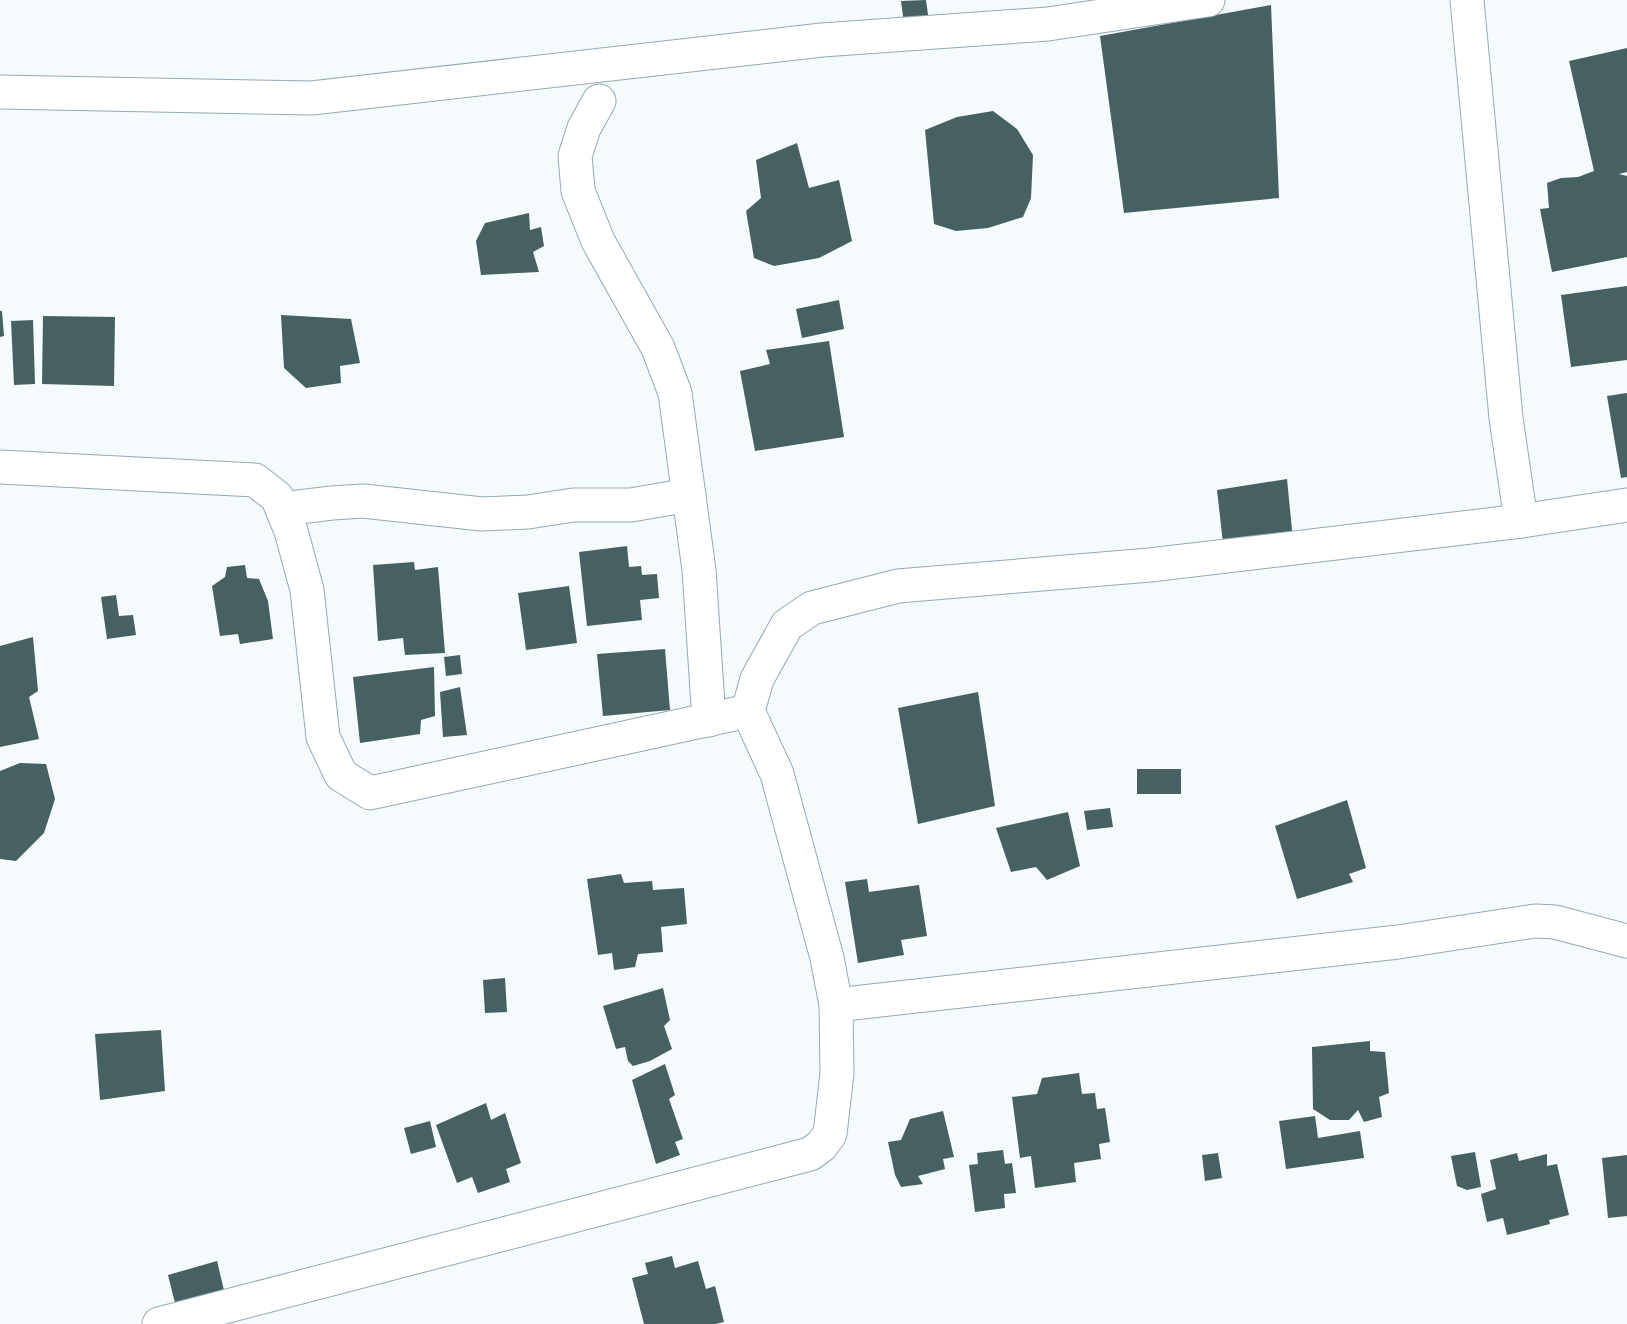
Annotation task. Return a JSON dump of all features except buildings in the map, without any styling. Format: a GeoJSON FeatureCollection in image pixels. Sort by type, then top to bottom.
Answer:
{"type":"FeatureCollection","features":[{"type":"Feature","properties":{"kind":"street"},"geometry":{"type":"LineString","coordinates":[[0,92],[312,98],[810,41],[1047,24],[1208,0]]}},
{"type":"Feature","properties":{"kind":"street"},"geometry":{"type":"LineString","coordinates":[[1467,0],[1506,418],[1521,521]]}},
{"type":"Feature","properties":{"kind":"street"},"geometry":{"type":"LineString","coordinates":[[598,101],[584,128],[575,156],[579,191],[598,241],[658,348],[675,393],[699,570],[709,720]]}},
{"type":"Feature","properties":{"kind":"street"},"geometry":{"type":"LineString","coordinates":[[0,467],[255,480],[277,497],[291,531],[307,590],[322,737],[341,775],[370,793],[748,711]]}},
{"type":"Feature","properties":{"kind":"street"},"geometry":{"type":"LineString","coordinates":[[282,509],[363,501],[482,514],[528,512],[573,504],[631,506],[689,495]]}},
{"type":"Feature","properties":{"kind":"street"},"geometry":{"type":"LineString","coordinates":[[159,1324],[810,1154],[821,1146],[830,1134],[837,1073],[836,1005],[827,958],[777,774],[748,711],[757,679],[787,626],[812,608],[898,586],[1150,565],[1521,521],[1627,505]]}},
{"type":"Feature","properties":{"kind":"street"},"geometry":{"type":"LineString","coordinates":[[836,1005],[1398,942],[1536,921],[1555,922],[1627,941]]}}]}
